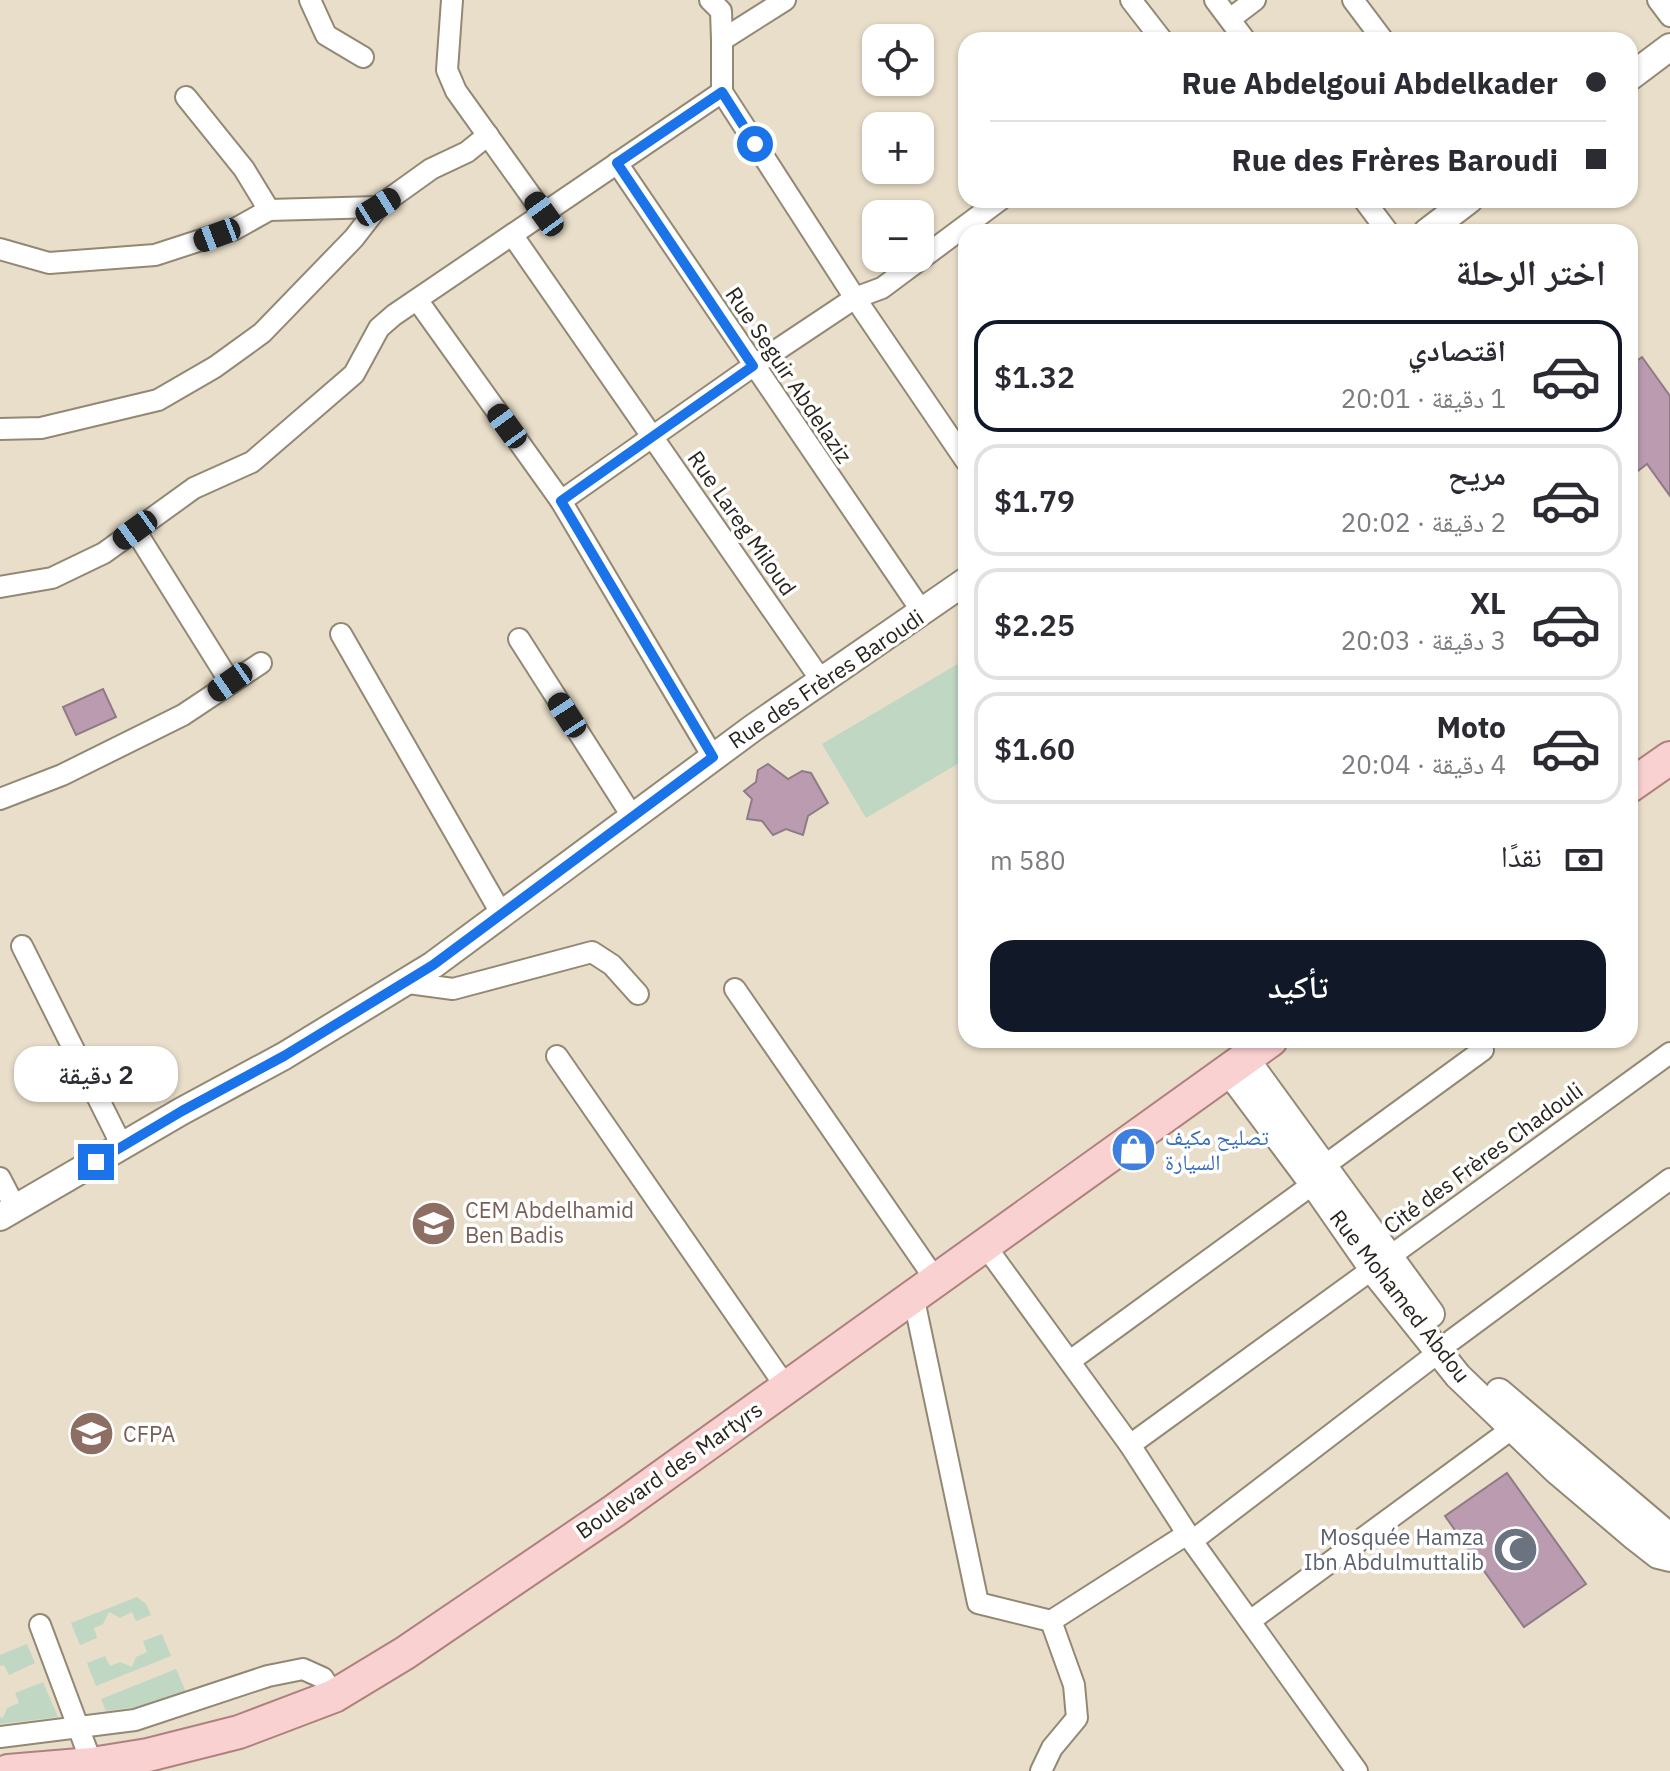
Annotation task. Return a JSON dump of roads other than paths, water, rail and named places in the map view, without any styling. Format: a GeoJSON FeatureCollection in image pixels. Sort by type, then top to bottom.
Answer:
{"type":"FeatureCollection","features":[{"type":"Feature","properties":{"kind":"main road"},"geometry":{"type":"LineString","coordinates":[[1638,780],[1670,758]]}},
{"type":"Feature","properties":{"kind":"main road","name":"Boulevard des Martyrs"},"geometry":{"type":"LineString","coordinates":[[8,1771],[92,1764],[148,1755],[239,1732],[334,1696],[405,1653],[562,1547],[1259,1048]]}},
{"type":"Feature","properties":{"kind":"street"},"geometry":{"type":"LineString","coordinates":[[310,0],[326,35],[363,57]]}},
{"type":"Feature","properties":{"kind":"street"},"geometry":{"type":"LineString","coordinates":[[452,0],[447,70],[456,91],[544,214]]}},
{"type":"Feature","properties":{"kind":"street"},"geometry":{"type":"LineString","coordinates":[[710,0],[721,11],[722,92],[855,298],[958,449]]}},
{"type":"Feature","properties":{"kind":"street"},"geometry":{"type":"LineString","coordinates":[[722,40],[785,0]]}},
{"type":"Feature","properties":{"kind":"street"},"geometry":{"type":"LineString","coordinates":[[1131,0],[1156,32]]}},
{"type":"Feature","properties":{"kind":"street"},"geometry":{"type":"LineString","coordinates":[[1215,0],[1239,32]]}},
{"type":"Feature","properties":{"kind":"street"},"geometry":{"type":"LineString","coordinates":[[1230,19],[1255,0]]}},
{"type":"Feature","properties":{"kind":"street"},"geometry":{"type":"LineString","coordinates":[[1353,0],[1377,32]]}},
{"type":"Feature","properties":{"kind":"street"},"geometry":{"type":"LineString","coordinates":[[1658,0],[1670,16]]}},
{"type":"Feature","properties":{"kind":"street"},"geometry":{"type":"LineString","coordinates":[[1638,71],[1670,47]]}},
{"type":"Feature","properties":{"kind":"street"},"geometry":{"type":"LineString","coordinates":[[0,587],[52,578],[104,553],[194,488],[252,462],[354,374],[379,328],[722,92]]}},
{"type":"Feature","properties":{"kind":"street"},"geometry":{"type":"LineString","coordinates":[[186,97],[244,169],[269,210]]}},
{"type":"Feature","properties":{"kind":"street"},"geometry":{"type":"LineString","coordinates":[[0,429],[41,428],[158,400],[215,367],[262,333],[354,238],[378,207],[431,169],[467,152],[488,135]]}},
{"type":"Feature","properties":{"kind":"street","name":"Rue Seguir Abdelaziz"},"geometry":{"type":"LineString","coordinates":[[617,163],[923,613]]}},
{"type":"Feature","properties":{"kind":"street"},"geometry":{"type":"LineString","coordinates":[[0,249],[49,263],[155,255],[235,229],[269,210],[378,207]]}},
{"type":"Feature","properties":{"kind":"street"},"geometry":{"type":"LineString","coordinates":[[968,224],[989,208]]}},
{"type":"Feature","properties":{"kind":"street"},"geometry":{"type":"LineString","coordinates":[[1438,224],[1458,208]]}},
{"type":"Feature","properties":{"kind":"street"},"geometry":{"type":"LineString","coordinates":[[561,501],[855,298],[882,288],[958,231]]}},
{"type":"Feature","properties":{"kind":"street","name":"Rue Lareg Miloud"},"geometry":{"type":"LineString","coordinates":[[513,236],[821,680]]}},
{"type":"Feature","properties":{"kind":"street"},"geometry":{"type":"LineString","coordinates":[[418,301],[561,501],[713,757]]}},
{"type":"Feature","properties":{"kind":"street"},"geometry":{"type":"LineString","coordinates":[[135,530],[230,682]]}},
{"type":"Feature","properties":{"kind":"street","name":"Rue des Frères Baroudi"},"geometry":{"type":"LineString","coordinates":[[8,1213],[284,1056],[433,965],[713,757],[958,587]]}},
{"type":"Feature","properties":{"kind":"street"},"geometry":{"type":"LineString","coordinates":[[341,634],[501,913]]}},
{"type":"Feature","properties":{"kind":"street"},"geometry":{"type":"LineString","coordinates":[[519,639],[632,816]]}},
{"type":"Feature","properties":{"kind":"street"},"geometry":{"type":"LineString","coordinates":[[0,799],[62,775],[183,715],[261,663]]}},
{"type":"Feature","properties":{"kind":"street"},"geometry":{"type":"LineString","coordinates":[[22,946],[122,1146]]}},
{"type":"Feature","properties":{"kind":"street"},"geometry":{"type":"LineString","coordinates":[[401,982],[453,989],[592,952],[612,965],[638,994]]}},
{"type":"Feature","properties":{"kind":"street"},"geometry":{"type":"LineString","coordinates":[[735,989],[924,1287],[978,1603],[1051,1621],[1190,1537],[1670,1179]]}},
{"type":"Feature","properties":{"kind":"street"},"geometry":{"type":"LineString","coordinates":[[1070,1361],[1483,1050]]}},
{"type":"Feature","properties":{"kind":"street","name":"Cité des Frères Chadouli"},"geometry":{"type":"LineString","coordinates":[[1130,1445],[1670,1053]]}},
{"type":"Feature","properties":{"kind":"street"},"geometry":{"type":"LineString","coordinates":[[557,1056],[786,1387]]}},
{"type":"Feature","properties":{"kind":"street","name":"Rue Mohamed Abdou"},"geometry":{"type":"LineString","coordinates":[[1236,1064],[1445,1346],[1670,1537]]}},
{"type":"Feature","properties":{"kind":"street"},"geometry":{"type":"LineString","coordinates":[[0,1178],[8,1213]]}},
{"type":"Feature","properties":{"kind":"street"},"geometry":{"type":"LineString","coordinates":[[984,1244],[1130,1445],[1190,1537],[1357,1771]]}},
{"type":"Feature","properties":{"kind":"street","name":"Rue Mohamed Abdou"},"geometry":{"type":"LineString","coordinates":[[1445,1346],[1458,1376],[1513,1428],[1635,1537],[1658,1555],[1670,1558]]}},
{"type":"Feature","properties":{"kind":"street"},"geometry":{"type":"LineString","coordinates":[[1250,1621],[1513,1428]]}},
{"type":"Feature","properties":{"kind":"street"},"geometry":{"type":"LineString","coordinates":[[1041,1771],[1052,1748],[1077,1718],[1074,1685],[1051,1621]]}},
{"type":"Feature","properties":{"kind":"street"},"geometry":{"type":"LineString","coordinates":[[40,1625],[92,1764]]}},
{"type":"Feature","properties":{"kind":"street"},"geometry":{"type":"LineString","coordinates":[[0,1737],[135,1720],[268,1676],[303,1669],[323,1678],[334,1696]]}},
{"type":"Feature","properties":{"kind":"place","name":"تصليح مكيف السيارة"},"geometry":{"type":"Point","coordinates":[1134,1150]}},
{"type":"Feature","properties":{"kind":"place","name":"CEM Abdelhamid Ben Badis"},"geometry":{"type":"Point","coordinates":[434,1223]}},
{"type":"Feature","properties":{"kind":"place","name":"CFPA"},"geometry":{"type":"Point","coordinates":[92,1434]}},
{"type":"Feature","properties":{"kind":"place","name":"Mosquée Hamza Ibn Abdulmuttalib"},"geometry":{"type":"Point","coordinates":[1515,1550]}}]}
